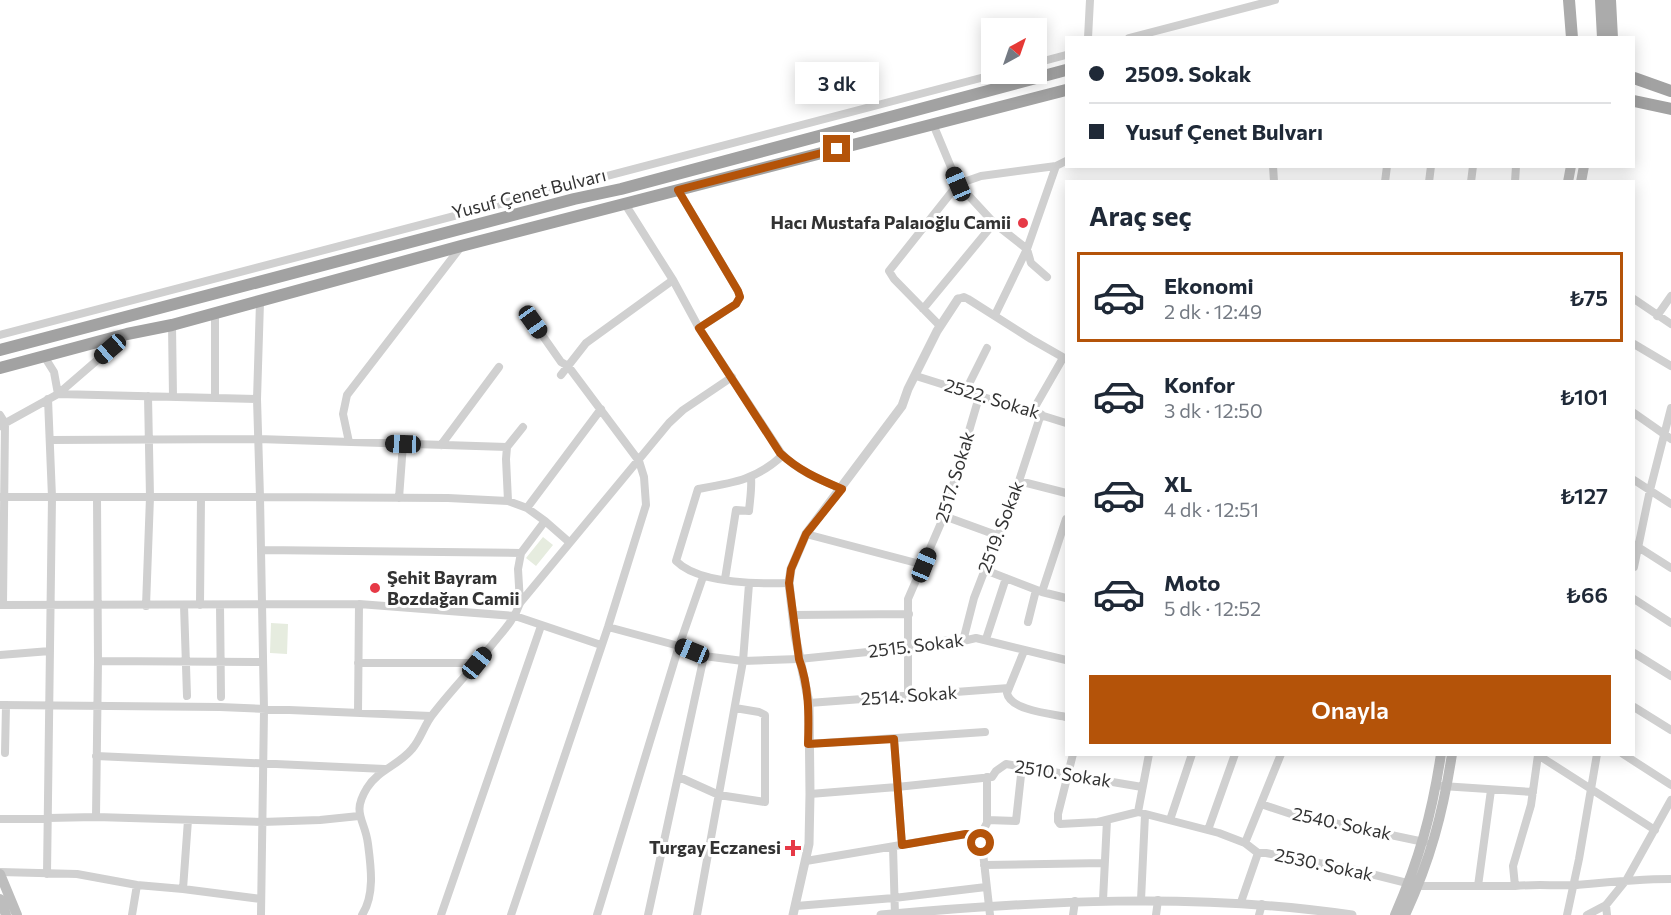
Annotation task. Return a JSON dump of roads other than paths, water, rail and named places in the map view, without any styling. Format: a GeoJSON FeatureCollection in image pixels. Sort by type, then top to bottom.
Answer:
{"type":"FeatureCollection","features":[{"type":"Feature","properties":{"kind":"highway","name":"Yusuf Çenet Bulvarı"},"geometry":{"type":"LineString","coordinates":[[0,350],[574,199],[621,189],[1065,70]]}},
{"type":"Feature","properties":{"kind":"highway"},"geometry":{"type":"LineString","coordinates":[[1636,78],[1671,91]]}},
{"type":"Feature","properties":{"kind":"highway","name":"Yusuf Çenet Bulvarı"},"geometry":{"type":"LineString","coordinates":[[0,368],[1065,90]]}},
{"type":"Feature","properties":{"kind":"highway"},"geometry":{"type":"LineString","coordinates":[[1635,101],[1671,109]]}},
{"type":"Feature","properties":{"kind":"main road"},"geometry":{"type":"LineString","coordinates":[[1569,0],[1570,36]]}},
{"type":"Feature","properties":{"kind":"main road"},"geometry":{"type":"LineString","coordinates":[[1601,0],[1603,36]]}},
{"type":"Feature","properties":{"kind":"main road"},"geometry":{"type":"LineString","coordinates":[[1611,0],[1612,36]]}},
{"type":"Feature","properties":{"kind":"main road"},"geometry":{"type":"LineString","coordinates":[[1395,915],[1432,852],[1442,786],[1441,756]]}},
{"type":"Feature","properties":{"kind":"main road"},"geometry":{"type":"LineString","coordinates":[[1406,915],[1424,842],[1451,756]]}},
{"type":"Feature","properties":{"kind":"main road"},"geometry":{"type":"LineString","coordinates":[[0,873],[7,914]]}},
{"type":"Feature","properties":{"kind":"main road"},"geometry":{"type":"LineString","coordinates":[[0,899],[7,914]]}},
{"type":"Feature","properties":{"kind":"street"},"geometry":{"type":"LineString","coordinates":[[1088,36],[1090,0]]}},
{"type":"Feature","properties":{"kind":"street"},"geometry":{"type":"LineString","coordinates":[[1137,36],[1275,0]]}},
{"type":"Feature","properties":{"kind":"street"},"geometry":{"type":"LineString","coordinates":[[1047,60],[1065,54]]}},
{"type":"Feature","properties":{"kind":"street"},"geometry":{"type":"LineString","coordinates":[[0,335],[981,78]]}},
{"type":"Feature","properties":{"kind":"street"},"geometry":{"type":"LineString","coordinates":[[933,124],[958,184],[994,223],[1027,249],[1031,263],[1047,276]]}},
{"type":"Feature","properties":{"kind":"street"},"geometry":{"type":"LineString","coordinates":[[940,326],[889,271],[958,184],[981,176],[1056,166],[1065,162]]}},
{"type":"Feature","properties":{"kind":"street"},"geometry":{"type":"LineString","coordinates":[[995,315],[1027,249],[1056,166]]}},
{"type":"Feature","properties":{"kind":"street"},"geometry":{"type":"LineString","coordinates":[[678,190],[740,297],[736,304],[699,328]]}},
{"type":"Feature","properties":{"kind":"street"},"geometry":{"type":"LineString","coordinates":[[625,204],[673,280],[699,328],[783,455],[812,477],[842,489]]}},
{"type":"Feature","properties":{"kind":"street"},"geometry":{"type":"LineString","coordinates":[[923,309],[994,223]]}},
{"type":"Feature","properties":{"kind":"street"},"geometry":{"type":"LineString","coordinates":[[350,442],[343,414],[347,395],[461,246]]}},
{"type":"Feature","properties":{"kind":"street"},"geometry":{"type":"LineString","coordinates":[[561,375],[586,343],[673,280]]}},
{"type":"Feature","properties":{"kind":"street"},"geometry":{"type":"LineString","coordinates":[[1657,316],[1671,296]]}},
{"type":"Feature","properties":{"kind":"street"},"geometry":{"type":"LineString","coordinates":[[986,887],[794,910],[809,844],[810,794],[809,703],[799,659],[793,615],[789,583],[791,569],[806,534],[902,406],[908,389],[940,326],[958,299],[964,297],[1065,358]]}},
{"type":"Feature","properties":{"kind":"street"},"geometry":{"type":"LineString","coordinates":[[1635,300],[1671,324]]}},
{"type":"Feature","properties":{"kind":"street"},"geometry":{"type":"LineString","coordinates":[[260,302],[257,399],[264,710],[261,915]]}},
{"type":"Feature","properties":{"kind":"street"},"geometry":{"type":"LineString","coordinates":[[215,313],[215,398]]}},
{"type":"Feature","properties":{"kind":"street"},"geometry":{"type":"LineString","coordinates":[[511,915],[608,627],[646,505],[644,477],[639,461],[568,366],[561,362],[533,322]]}},
{"type":"Feature","properties":{"kind":"street"},"geometry":{"type":"LineString","coordinates":[[172,325],[173,397]]}},
{"type":"Feature","properties":{"kind":"street"},"geometry":{"type":"LineString","coordinates":[[3,424],[58,394],[127,334]]}},
{"type":"Feature","properties":{"kind":"street"},"geometry":{"type":"LineString","coordinates":[[1635,345],[1671,366]]}},
{"type":"Feature","properties":{"kind":"street"},"geometry":{"type":"LineString","coordinates":[[965,392],[987,348]]}},
{"type":"Feature","properties":{"kind":"street"},"geometry":{"type":"LineString","coordinates":[[44,356],[54,372],[58,394]]}},
{"type":"Feature","properties":{"kind":"street","name":"2519. Sokak"},"geometry":{"type":"LineString","coordinates":[[963,641],[967,618],[1019,481],[1040,396],[1065,358]]}},
{"type":"Feature","properties":{"kind":"street"},"geometry":{"type":"LineString","coordinates":[[441,445],[499,367]]}},
{"type":"Feature","properties":{"kind":"street","name":"2522. Sokak"},"geometry":{"type":"LineString","coordinates":[[916,376],[1065,423]]}},
{"type":"Feature","properties":{"kind":"street"},"geometry":{"type":"LineString","coordinates":[[362,915],[371,896],[368,844],[359,816],[359,808],[367,788],[385,769],[401,760],[411,750],[431,716],[515,616],[520,603],[669,423],[682,410],[732,377]]}},
{"type":"Feature","properties":{"kind":"street"},"geometry":{"type":"LineString","coordinates":[[58,394],[257,399]]}},
{"type":"Feature","properties":{"kind":"street"},"geometry":{"type":"LineString","coordinates":[[146,606],[150,497],[148,396]]}},
{"type":"Feature","properties":{"kind":"street","name":"2517. Sokak"},"geometry":{"type":"LineString","coordinates":[[908,696],[908,599],[944,516],[980,397]]}},
{"type":"Feature","properties":{"kind":"street"},"geometry":{"type":"LineString","coordinates":[[47,874],[52,497],[48,399]]}},
{"type":"Feature","properties":{"kind":"street"},"geometry":{"type":"LineString","coordinates":[[1671,408],[1667,436],[1636,546],[1671,568]]}},
{"type":"Feature","properties":{"kind":"street"},"geometry":{"type":"LineString","coordinates":[[526,508],[601,409]]}},
{"type":"Feature","properties":{"kind":"street"},"geometry":{"type":"LineString","coordinates":[[1635,414],[1667,436]]}},
{"type":"Feature","properties":{"kind":"street"},"geometry":{"type":"LineString","coordinates":[[0,415],[3,424],[1,605],[359,604],[515,616],[601,645]]}},
{"type":"Feature","properties":{"kind":"street"},"geometry":{"type":"LineString","coordinates":[[508,501],[507,447],[523,427]]}},
{"type":"Feature","properties":{"kind":"street"},"geometry":{"type":"LineString","coordinates":[[50,440],[258,439],[507,447]]}},
{"type":"Feature","properties":{"kind":"street"},"geometry":{"type":"LineString","coordinates":[[399,498],[403,444]]}},
{"type":"Feature","properties":{"kind":"street"},"geometry":{"type":"LineString","coordinates":[[783,455],[768,469],[751,477],[698,489],[676,561],[703,577],[749,584],[789,583]]}},
{"type":"Feature","properties":{"kind":"street"},"geometry":{"type":"LineString","coordinates":[[724,579],[736,510],[750,511],[751,477]]}},
{"type":"Feature","properties":{"kind":"street"},"geometry":{"type":"LineString","coordinates":[[1019,481],[1065,492]]}},
{"type":"Feature","properties":{"kind":"street"},"geometry":{"type":"LineString","coordinates":[[1635,481],[1671,504]]}},
{"type":"Feature","properties":{"kind":"street"},"geometry":{"type":"LineString","coordinates":[[2,497],[399,498],[508,501],[526,508],[545,520],[569,542]]}},
{"type":"Feature","properties":{"kind":"street"},"geometry":{"type":"LineString","coordinates":[[96,817],[98,497]]}},
{"type":"Feature","properties":{"kind":"street"},"geometry":{"type":"LineString","coordinates":[[200,605],[201,497]]}},
{"type":"Feature","properties":{"kind":"street"},"geometry":{"type":"LineString","coordinates":[[944,516],[999,536]]}},
{"type":"Feature","properties":{"kind":"street"},"geometry":{"type":"LineString","coordinates":[[520,603],[518,569],[521,553],[545,520]]}},
{"type":"Feature","properties":{"kind":"street"},"geometry":{"type":"LineString","coordinates":[[806,534],[924,565]]}},
{"type":"Feature","properties":{"kind":"street"},"geometry":{"type":"LineString","coordinates":[[1028,622],[1039,591],[1064,537]]}},
{"type":"Feature","properties":{"kind":"street"},"geometry":{"type":"LineString","coordinates":[[261,550],[521,553]]}},
{"type":"Feature","properties":{"kind":"street"},"geometry":{"type":"LineString","coordinates":[[985,570],[1039,591],[1065,598]]}},
{"type":"Feature","properties":{"kind":"street"},"geometry":{"type":"LineString","coordinates":[[597,915],[679,646],[703,577]]}},
{"type":"Feature","properties":{"kind":"street"},"geometry":{"type":"LineString","coordinates":[[986,639],[1006,578]]}},
{"type":"Feature","properties":{"kind":"street"},"geometry":{"type":"LineString","coordinates":[[697,915],[744,661],[749,584]]}},
{"type":"Feature","properties":{"kind":"street"},"geometry":{"type":"LineString","coordinates":[[1635,600],[1671,623]]}},
{"type":"Feature","properties":{"kind":"street"},"geometry":{"type":"LineString","coordinates":[[358,713],[359,604]]}},
{"type":"Feature","properties":{"kind":"street"},"geometry":{"type":"LineString","coordinates":[[184,605],[188,662],[187,696]]}},
{"type":"Feature","properties":{"kind":"street"},"geometry":{"type":"LineString","coordinates":[[220,605],[221,697]]}},
{"type":"Feature","properties":{"kind":"street"},"geometry":{"type":"LineString","coordinates":[[793,615],[909,614]]}},
{"type":"Feature","properties":{"kind":"street"},"geometry":{"type":"LineString","coordinates":[[441,915],[542,626]]}},
{"type":"Feature","properties":{"kind":"street","name":"2515. Sokak"},"geometry":{"type":"LineString","coordinates":[[608,627],[679,646],[704,656],[744,661],[799,659],[908,648],[949,640],[963,641],[976,638],[1065,660]]}},
{"type":"Feature","properties":{"kind":"street"},"geometry":{"type":"LineString","coordinates":[[0,655],[50,651]]}},
{"type":"Feature","properties":{"kind":"street"},"geometry":{"type":"LineString","coordinates":[[1024,651],[1009,688],[1008,697],[1013,703],[1065,717]]}},
{"type":"Feature","properties":{"kind":"street"},"geometry":{"type":"LineString","coordinates":[[1635,654],[1671,676]]}},
{"type":"Feature","properties":{"kind":"street"},"geometry":{"type":"LineString","coordinates":[[648,915],[704,656]]}},
{"type":"Feature","properties":{"kind":"street"},"geometry":{"type":"LineString","coordinates":[[98,661],[262,662]]}},
{"type":"Feature","properties":{"kind":"street"},"geometry":{"type":"LineString","coordinates":[[358,663],[477,663]]}},
{"type":"Feature","properties":{"kind":"street","name":"2514. Sokak"},"geometry":{"type":"LineString","coordinates":[[809,703],[1009,688]]}},
{"type":"Feature","properties":{"kind":"street"},"geometry":{"type":"LineString","coordinates":[[5,753],[3,705],[98,705],[431,716]]}},
{"type":"Feature","properties":{"kind":"street"},"geometry":{"type":"LineString","coordinates":[[1635,707],[1671,730]]}},
{"type":"Feature","properties":{"kind":"street"},"geometry":{"type":"LineString","coordinates":[[679,777],[719,795],[765,802],[765,715],[759,711],[735,708]]}},
{"type":"Feature","properties":{"kind":"street"},"geometry":{"type":"LineString","coordinates":[[808,744],[985,732]]}},
{"type":"Feature","properties":{"kind":"street"},"geometry":{"type":"LineString","coordinates":[[894,739],[897,788],[895,914]]}},
{"type":"Feature","properties":{"kind":"street"},"geometry":{"type":"LineString","coordinates":[[96,756],[385,769]]}},
{"type":"Feature","properties":{"kind":"street"},"geometry":{"type":"LineString","coordinates":[[1073,756],[1058,821],[1064,825],[1141,814]]}},
{"type":"Feature","properties":{"kind":"street"},"geometry":{"type":"LineString","coordinates":[[1141,900],[1142,787],[1149,756]]}},
{"type":"Feature","properties":{"kind":"street"},"geometry":{"type":"LineString","coordinates":[[1170,820],[1191,756]]}},
{"type":"Feature","properties":{"kind":"street"},"geometry":{"type":"LineString","coordinates":[[1208,830],[1234,756]]}},
{"type":"Feature","properties":{"kind":"street"},"geometry":{"type":"LineString","coordinates":[[1245,843],[1280,756]]}},
{"type":"Feature","properties":{"kind":"street"},"geometry":{"type":"LineString","coordinates":[[1515,886],[1513,866],[1533,792],[1538,756]]}},
{"type":"Feature","properties":{"kind":"street"},"geometry":{"type":"LineString","coordinates":[[1541,756],[1655,830]]}},
{"type":"Feature","properties":{"kind":"street"},"geometry":{"type":"LineString","coordinates":[[1567,915],[1597,756]]}},
{"type":"Feature","properties":{"kind":"street"},"geometry":{"type":"LineString","coordinates":[[1626,756],[1671,785]]}},
{"type":"Feature","properties":{"kind":"street","name":"2510. Sokak"},"geometry":{"type":"LineString","coordinates":[[810,794],[897,788],[992,777],[996,771],[1006,765],[1142,787]]}},
{"type":"Feature","properties":{"kind":"street"},"geometry":{"type":"LineString","coordinates":[[987,820],[1016,821],[1022,766]]}},
{"type":"Feature","properties":{"kind":"street"},"geometry":{"type":"LineString","coordinates":[[987,777],[987,820],[979,838],[989,911]]}},
{"type":"Feature","properties":{"kind":"street"},"geometry":{"type":"LineString","coordinates":[[1442,786],[1533,792]]}},
{"type":"Feature","properties":{"kind":"street"},"geometry":{"type":"LineString","coordinates":[[1478,886],[1491,790]]}},
{"type":"Feature","properties":{"kind":"street"},"geometry":{"type":"LineString","coordinates":[[1587,915],[1606,905],[1627,879],[1671,800]]}},
{"type":"Feature","properties":{"kind":"street","name":"2540. Sokak"},"geometry":{"type":"LineString","coordinates":[[1261,804],[1291,814],[1424,842]]}},
{"type":"Feature","properties":{"kind":"street","name":"2530. Sokak"},"geometry":{"type":"LineString","coordinates":[[1141,814],[1230,836],[1245,843],[1258,853],[1351,869],[1414,885],[1574,885],[1627,879],[1671,879]]}},
{"type":"Feature","properties":{"kind":"street"},"geometry":{"type":"LineString","coordinates":[[0,819],[96,817],[262,822],[359,816]]}},
{"type":"Feature","properties":{"kind":"street"},"geometry":{"type":"LineString","coordinates":[[183,889],[188,820]]}},
{"type":"Feature","properties":{"kind":"street"},"geometry":{"type":"LineString","coordinates":[[1103,900],[1107,820]]}},
{"type":"Feature","properties":{"kind":"street"},"geometry":{"type":"LineString","coordinates":[[806,861],[966,834],[976,835],[979,838]]}},
{"type":"Feature","properties":{"kind":"street"},"geometry":{"type":"LineString","coordinates":[[1241,902],[1258,853]]}},
{"type":"Feature","properties":{"kind":"street"},"geometry":{"type":"LineString","coordinates":[[984,865],[1104,863]]}},
{"type":"Feature","properties":{"kind":"street"},"geometry":{"type":"LineString","coordinates":[[0,873],[77,874],[136,885],[261,898]]}},
{"type":"Feature","properties":{"kind":"street"},"geometry":{"type":"LineString","coordinates":[[135,915],[136,885]]}},
{"type":"Feature","properties":{"kind":"street"},"geometry":{"type":"LineString","coordinates":[[881,915],[989,911],[1103,900],[1241,902],[1309,912],[1353,915]]}},
{"type":"Feature","properties":{"kind":"street"},"geometry":{"type":"LineString","coordinates":[[1156,915],[1158,900]]}},
{"type":"Feature","properties":{"kind":"street"},"geometry":{"type":"LineString","coordinates":[[1073,915],[1075,901]]}},
{"type":"Feature","properties":{"kind":"street"},"geometry":{"type":"LineString","coordinates":[[1259,915],[1262,904]]}},
{"type":"Feature","properties":{"kind":"street"},"geometry":{"type":"LineString","coordinates":[[1606,905],[1607,915]]}},
{"type":"Feature","properties":{"kind":"place","name":"Hacı Mustafa Palaıoğlu Camii"},"geometry":{"type":"Point","coordinates":[1023,223]}},
{"type":"Feature","properties":{"kind":"place","name":"Şehit Bayram Bozdağan Camii"},"geometry":{"type":"Point","coordinates":[375,588]}},
{"type":"Feature","properties":{"kind":"place","name":"Turgay Eczanesi"},"geometry":{"type":"Point","coordinates":[793,848]}}]}
